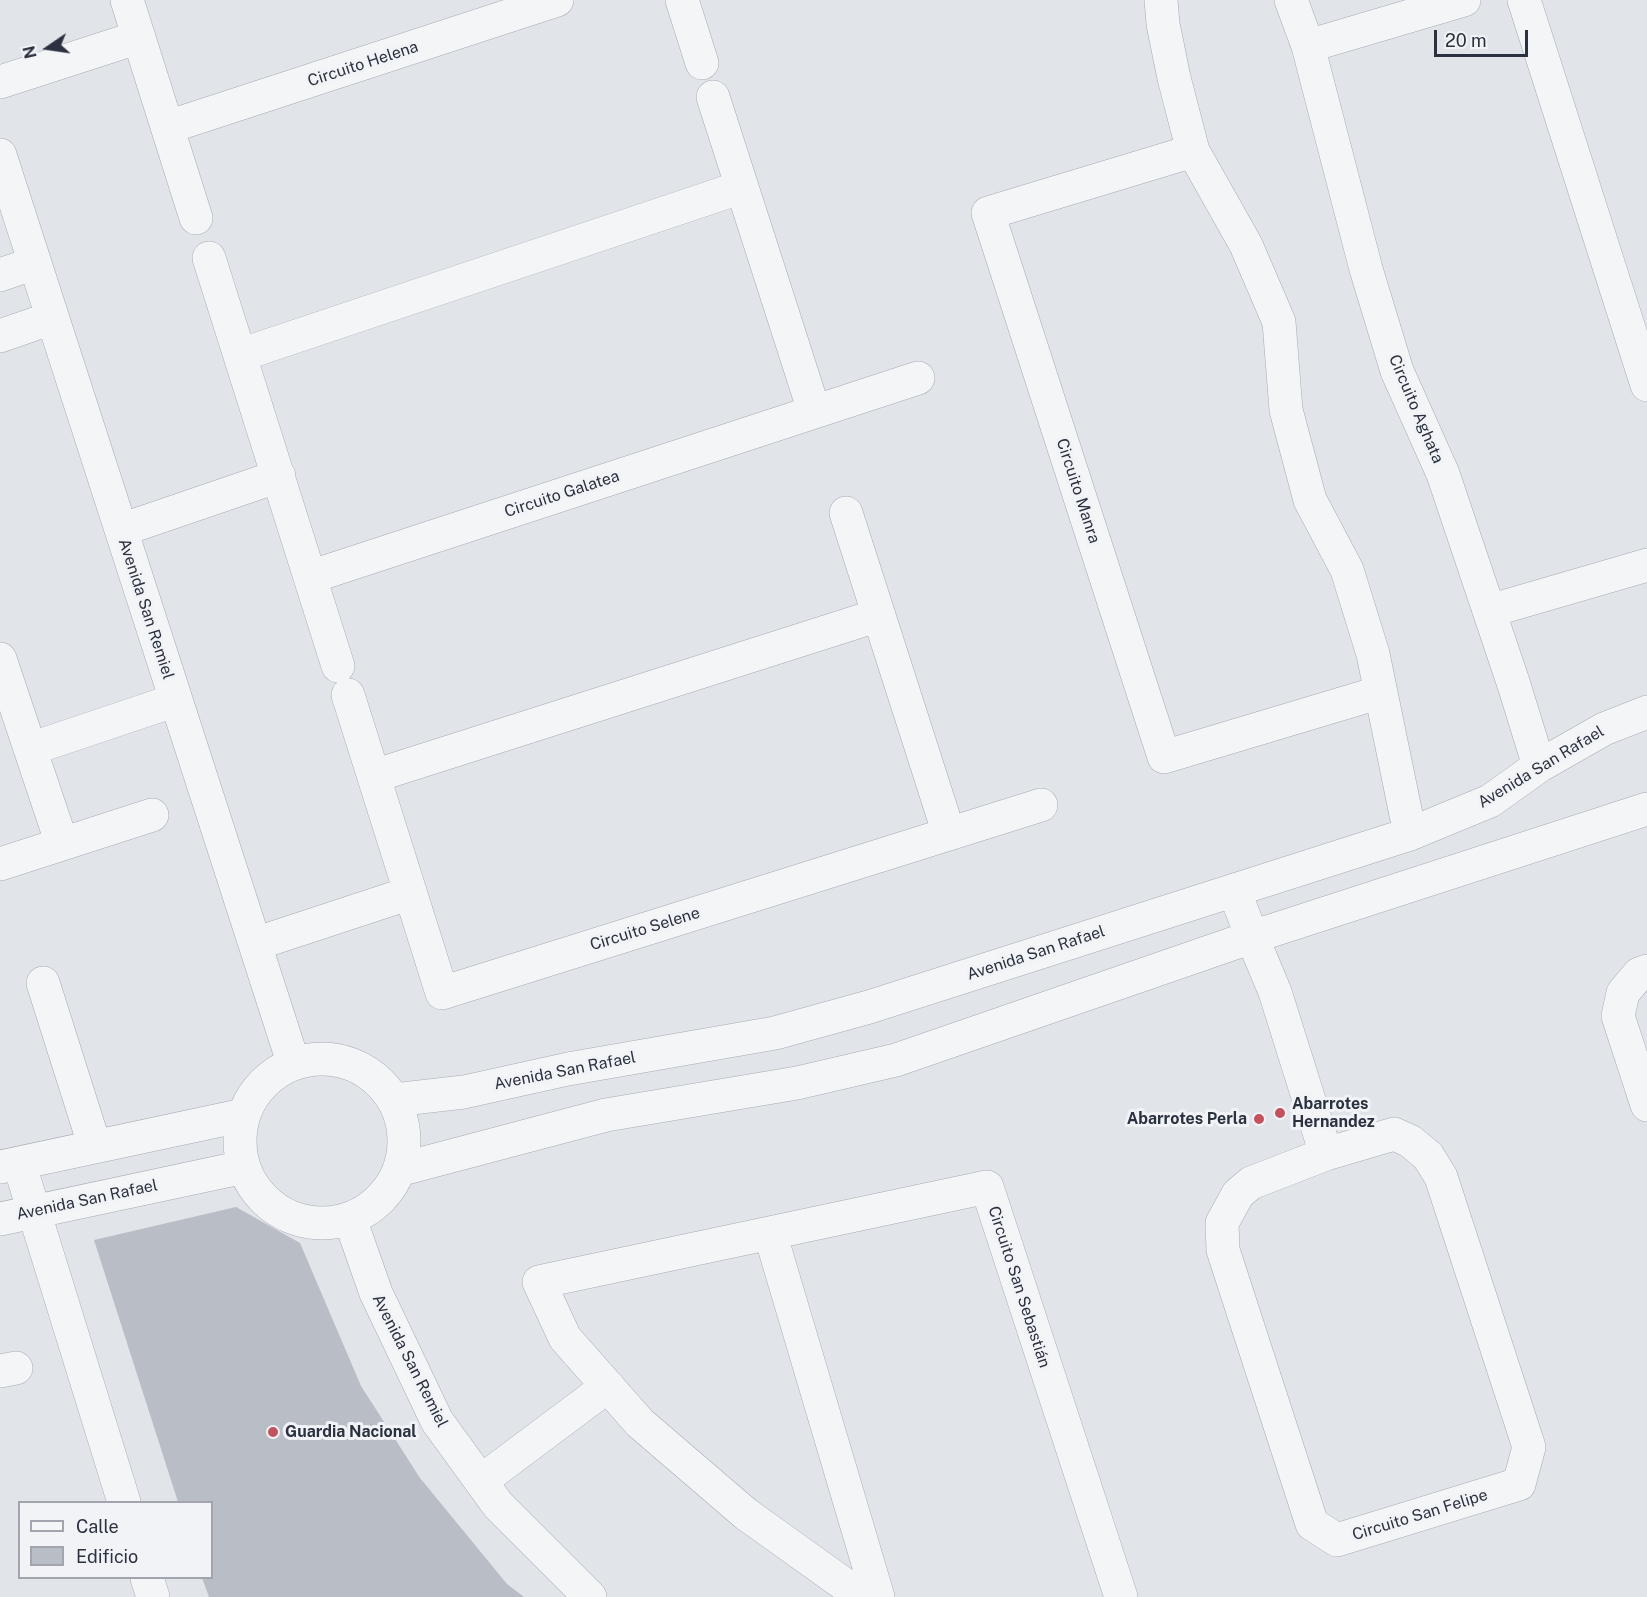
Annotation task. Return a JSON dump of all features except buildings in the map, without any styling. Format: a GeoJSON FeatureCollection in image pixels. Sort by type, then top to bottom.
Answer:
{"type":"FeatureCollection","features":[{"type":"Feature","properties":{"kind":"street"},"geometry":{"type":"LineString","coordinates":[[127,0],[196,218]]}},
{"type":"Feature","properties":{"kind":"street","name":"Circuito Helena"},"geometry":{"type":"LineString","coordinates":[[168,127],[558,0]]}},
{"type":"Feature","properties":{"kind":"street"},"geometry":{"type":"LineString","coordinates":[[682,0],[702,63]]}},
{"type":"Feature","properties":{"kind":"street","name":"Circuito Aghata"},"geometry":{"type":"LineString","coordinates":[[1291,0],[1308,46],[1366,270],[1397,371],[1443,474],[1515,684],[1539,766]]}},
{"type":"Feature","properties":{"kind":"street"},"geometry":{"type":"LineString","coordinates":[[1308,46],[1464,0]]}},
{"type":"Feature","properties":{"kind":"street"},"geometry":{"type":"LineString","coordinates":[[1524,0],[1647,385]]}},
{"type":"Feature","properties":{"kind":"street"},"geometry":{"type":"LineString","coordinates":[[1162,12],[1174,78],[1193,151],[1246,244],[1279,322],[1286,410],[1310,500],[1347,570],[1373,654],[1410,834]]}},
{"type":"Feature","properties":{"kind":"street"},"geometry":{"type":"LineString","coordinates":[[0,82],[139,37]]}},
{"type":"Feature","properties":{"kind":"street"},"geometry":{"type":"LineString","coordinates":[[713,97],[814,411]]}},
{"type":"Feature","properties":{"kind":"street","name":"Circuito Manra"},"geometry":{"type":"LineString","coordinates":[[1193,151],[988,213],[1164,757],[1381,692]]}},
{"type":"Feature","properties":{"kind":"street","name":"Avenida San Remiel"},"geometry":{"type":"LineString","coordinates":[[0,155],[293,1062]]}},
{"type":"Feature","properties":{"kind":"street"},"geometry":{"type":"LineString","coordinates":[[240,355],[742,187]]}},
{"type":"Feature","properties":{"kind":"street"},"geometry":{"type":"LineString","coordinates":[[209,258],[310,577]]}},
{"type":"Feature","properties":{"kind":"street"},"geometry":{"type":"LineString","coordinates":[[0,275],[35,263]]}},
{"type":"Feature","properties":{"kind":"street"},"geometry":{"type":"LineString","coordinates":[[0,336],[52,318]]}},
{"type":"Feature","properties":{"kind":"street","name":"Circuito Galatea"},"geometry":{"type":"LineString","coordinates":[[310,577],[918,378]]}},
{"type":"Feature","properties":{"kind":"street"},"geometry":{"type":"LineString","coordinates":[[121,530],[279,476]]}},
{"type":"Feature","properties":{"kind":"street"},"geometry":{"type":"LineString","coordinates":[[846,513],[949,834]]}},
{"type":"Feature","properties":{"kind":"street"},"geometry":{"type":"LineString","coordinates":[[1489,611],[1647,565]]}},
{"type":"Feature","properties":{"kind":"street","name":"Circuito Selene"},"geometry":{"type":"LineString","coordinates":[[310,577],[442,993],[1041,805]]}},
{"type":"Feature","properties":{"kind":"street"},"geometry":{"type":"LineString","coordinates":[[374,776],[879,615]]}},
{"type":"Feature","properties":{"kind":"street"},"geometry":{"type":"LineString","coordinates":[[0,659],[62,844]]}},
{"type":"Feature","properties":{"kind":"street"},"geometry":{"type":"LineString","coordinates":[[30,749],[176,700]]}},
{"type":"Feature","properties":{"kind":"street","name":"Avenida San Rafael"},"geometry":{"type":"LineString","coordinates":[[394,1100],[464,1092],[568,1069],[775,1033],[868,1007],[1410,834],[1490,801],[1539,766],[1604,729],[1647,712]]}},
{"type":"Feature","properties":{"kind":"street"},"geometry":{"type":"LineString","coordinates":[[402,1169],[606,1115],[797,1083],[896,1060],[1252,937],[1647,809]]}},
{"type":"Feature","properties":{"kind":"street"},"geometry":{"type":"LineString","coordinates":[[0,864],[152,814]]}},
{"type":"Feature","properties":{"kind":"street"},"geometry":{"type":"LineString","coordinates":[[1234,890],[1275,992],[1326,1154]]}},
{"type":"Feature","properties":{"kind":"street"},"geometry":{"type":"LineString","coordinates":[[255,944],[410,893]]}},
{"type":"Feature","properties":{"kind":"street"},"geometry":{"type":"LineString","coordinates":[[1647,971],[1639,974],[1623,993],[1618,1016],[1647,1105]]}},
{"type":"Feature","properties":{"kind":"street"},"geometry":{"type":"LineString","coordinates":[[43,982],[95,1147]]}},
{"type":"Feature","properties":{"kind":"street"},"geometry":{"type":"LineString","coordinates":[[324,1058],[352,1063],[376,1078],[394,1100],[403,1127],[402,1169],[375,1204],[350,1219],[324,1224],[299,1220],[275,1209],[256,1191],[244,1167],[240,1141],[244,1115],[255,1092],[274,1073],[293,1062],[324,1058]]}},
{"type":"Feature","properties":{"kind":"street"},"geometry":{"type":"LineString","coordinates":[[123,1501],[34,1211],[10,1165],[244,1115]]}},
{"type":"Feature","properties":{"kind":"street","name":"Circuito San Felipe"},"geometry":{"type":"LineString","coordinates":[[1394,1134],[1410,1140],[1428,1156],[1441,1178],[1529,1448],[1519,1484],[1337,1540],[1312,1524],[1223,1250],[1222,1232],[1222,1223],[1238,1194],[1251,1183],[1326,1154],[1394,1134]]}},
{"type":"Feature","properties":{"kind":"street","name":"Avenida San Rafael"},"geometry":{"type":"LineString","coordinates":[[0,1219],[244,1167]]}},
{"type":"Feature","properties":{"kind":"street","name":"Circuito San Sebastián"},"geometry":{"type":"LineString","coordinates":[[862,1597],[747,1514],[640,1423],[565,1338],[539,1282],[987,1187],[1121,1597]]}},
{"type":"Feature","properties":{"kind":"street","name":"Avenida San Remiel"},"geometry":{"type":"LineString","coordinates":[[350,1219],[376,1293],[437,1421],[498,1505],[590,1597]]}},
{"type":"Feature","properties":{"kind":"street"},"geometry":{"type":"LineString","coordinates":[[770,1233],[878,1597]]}},
{"type":"Feature","properties":{"kind":"street"},"geometry":{"type":"LineString","coordinates":[[481,1481],[608,1386]]}},
{"type":"Feature","properties":{"kind":"street"},"geometry":{"type":"LineString","coordinates":[[147,1579],[153,1597]]}},
{"type":"Feature","properties":{"kind":"place","name":"Abarrotes Hernandez"},"geometry":{"type":"Point","coordinates":[1280,1113]}},
{"type":"Feature","properties":{"kind":"place","name":"Abarrotes Perla"},"geometry":{"type":"Point","coordinates":[1259,1119]}},
{"type":"Feature","properties":{"kind":"place","name":"Guardia Nacional"},"geometry":{"type":"Point","coordinates":[273,1432]}}]}
